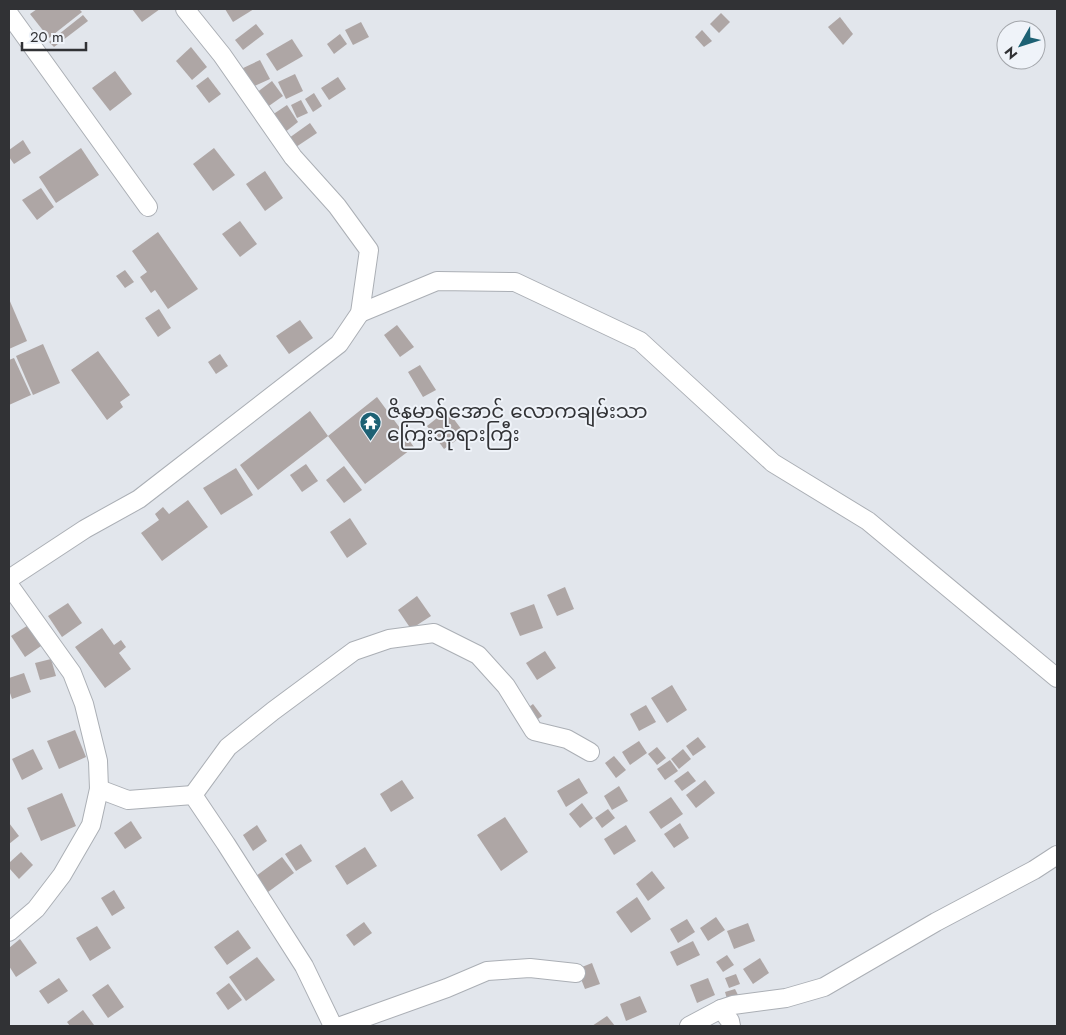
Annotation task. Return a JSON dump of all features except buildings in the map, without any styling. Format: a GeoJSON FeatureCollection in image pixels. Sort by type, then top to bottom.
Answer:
{"type":"FeatureCollection","features":[{"type":"Feature","properties":{"kind":"street"},"geometry":{"type":"LineString","coordinates":[[9,579],[85,529],[139,499],[339,344],[360,313],[369,250],[337,206],[293,157],[222,55],[185,9]]}},
{"type":"Feature","properties":{"kind":"street"},"geometry":{"type":"LineString","coordinates":[[13,15],[148,206]]}},
{"type":"Feature","properties":{"kind":"street"},"geometry":{"type":"LineString","coordinates":[[360,313],[437,281],[515,282],[640,341],[773,463],[868,521],[1057,678]]}},
{"type":"Feature","properties":{"kind":"street"},"geometry":{"type":"LineString","coordinates":[[9,585],[72,673],[84,704],[98,761],[99,789],[91,825],[62,875],[36,909],[9,932]]}},
{"type":"Feature","properties":{"kind":"street"},"geometry":{"type":"LineString","coordinates":[[99,789],[128,800],[193,795],[228,747],[354,651],[389,639],[434,633],[478,655],[506,686],[534,731],[567,738],[590,752]]}},
{"type":"Feature","properties":{"kind":"street"},"geometry":{"type":"LineString","coordinates":[[193,795],[304,966],[333,1026]]}},
{"type":"Feature","properties":{"kind":"street"},"geometry":{"type":"LineString","coordinates":[[689,1026],[721,1008],[786,998],[824,987],[936,922],[1057,856]]}},
{"type":"Feature","properties":{"kind":"street"},"geometry":{"type":"LineString","coordinates":[[341,1026],[446,988],[487,970],[530,968],[576,973]]}},
{"type":"Feature","properties":{"kind":"street"},"geometry":{"type":"LineString","coordinates":[[721,1008],[730,1021],[731,1026]]}},
{"type":"Feature","properties":{"kind":"place","name":"ဇိနမာရ်အောင် လောကချမ်းသာ ကြေးဘုရားကြီး"},"geometry":{"type":"Point","coordinates":[371,441]}}]}
